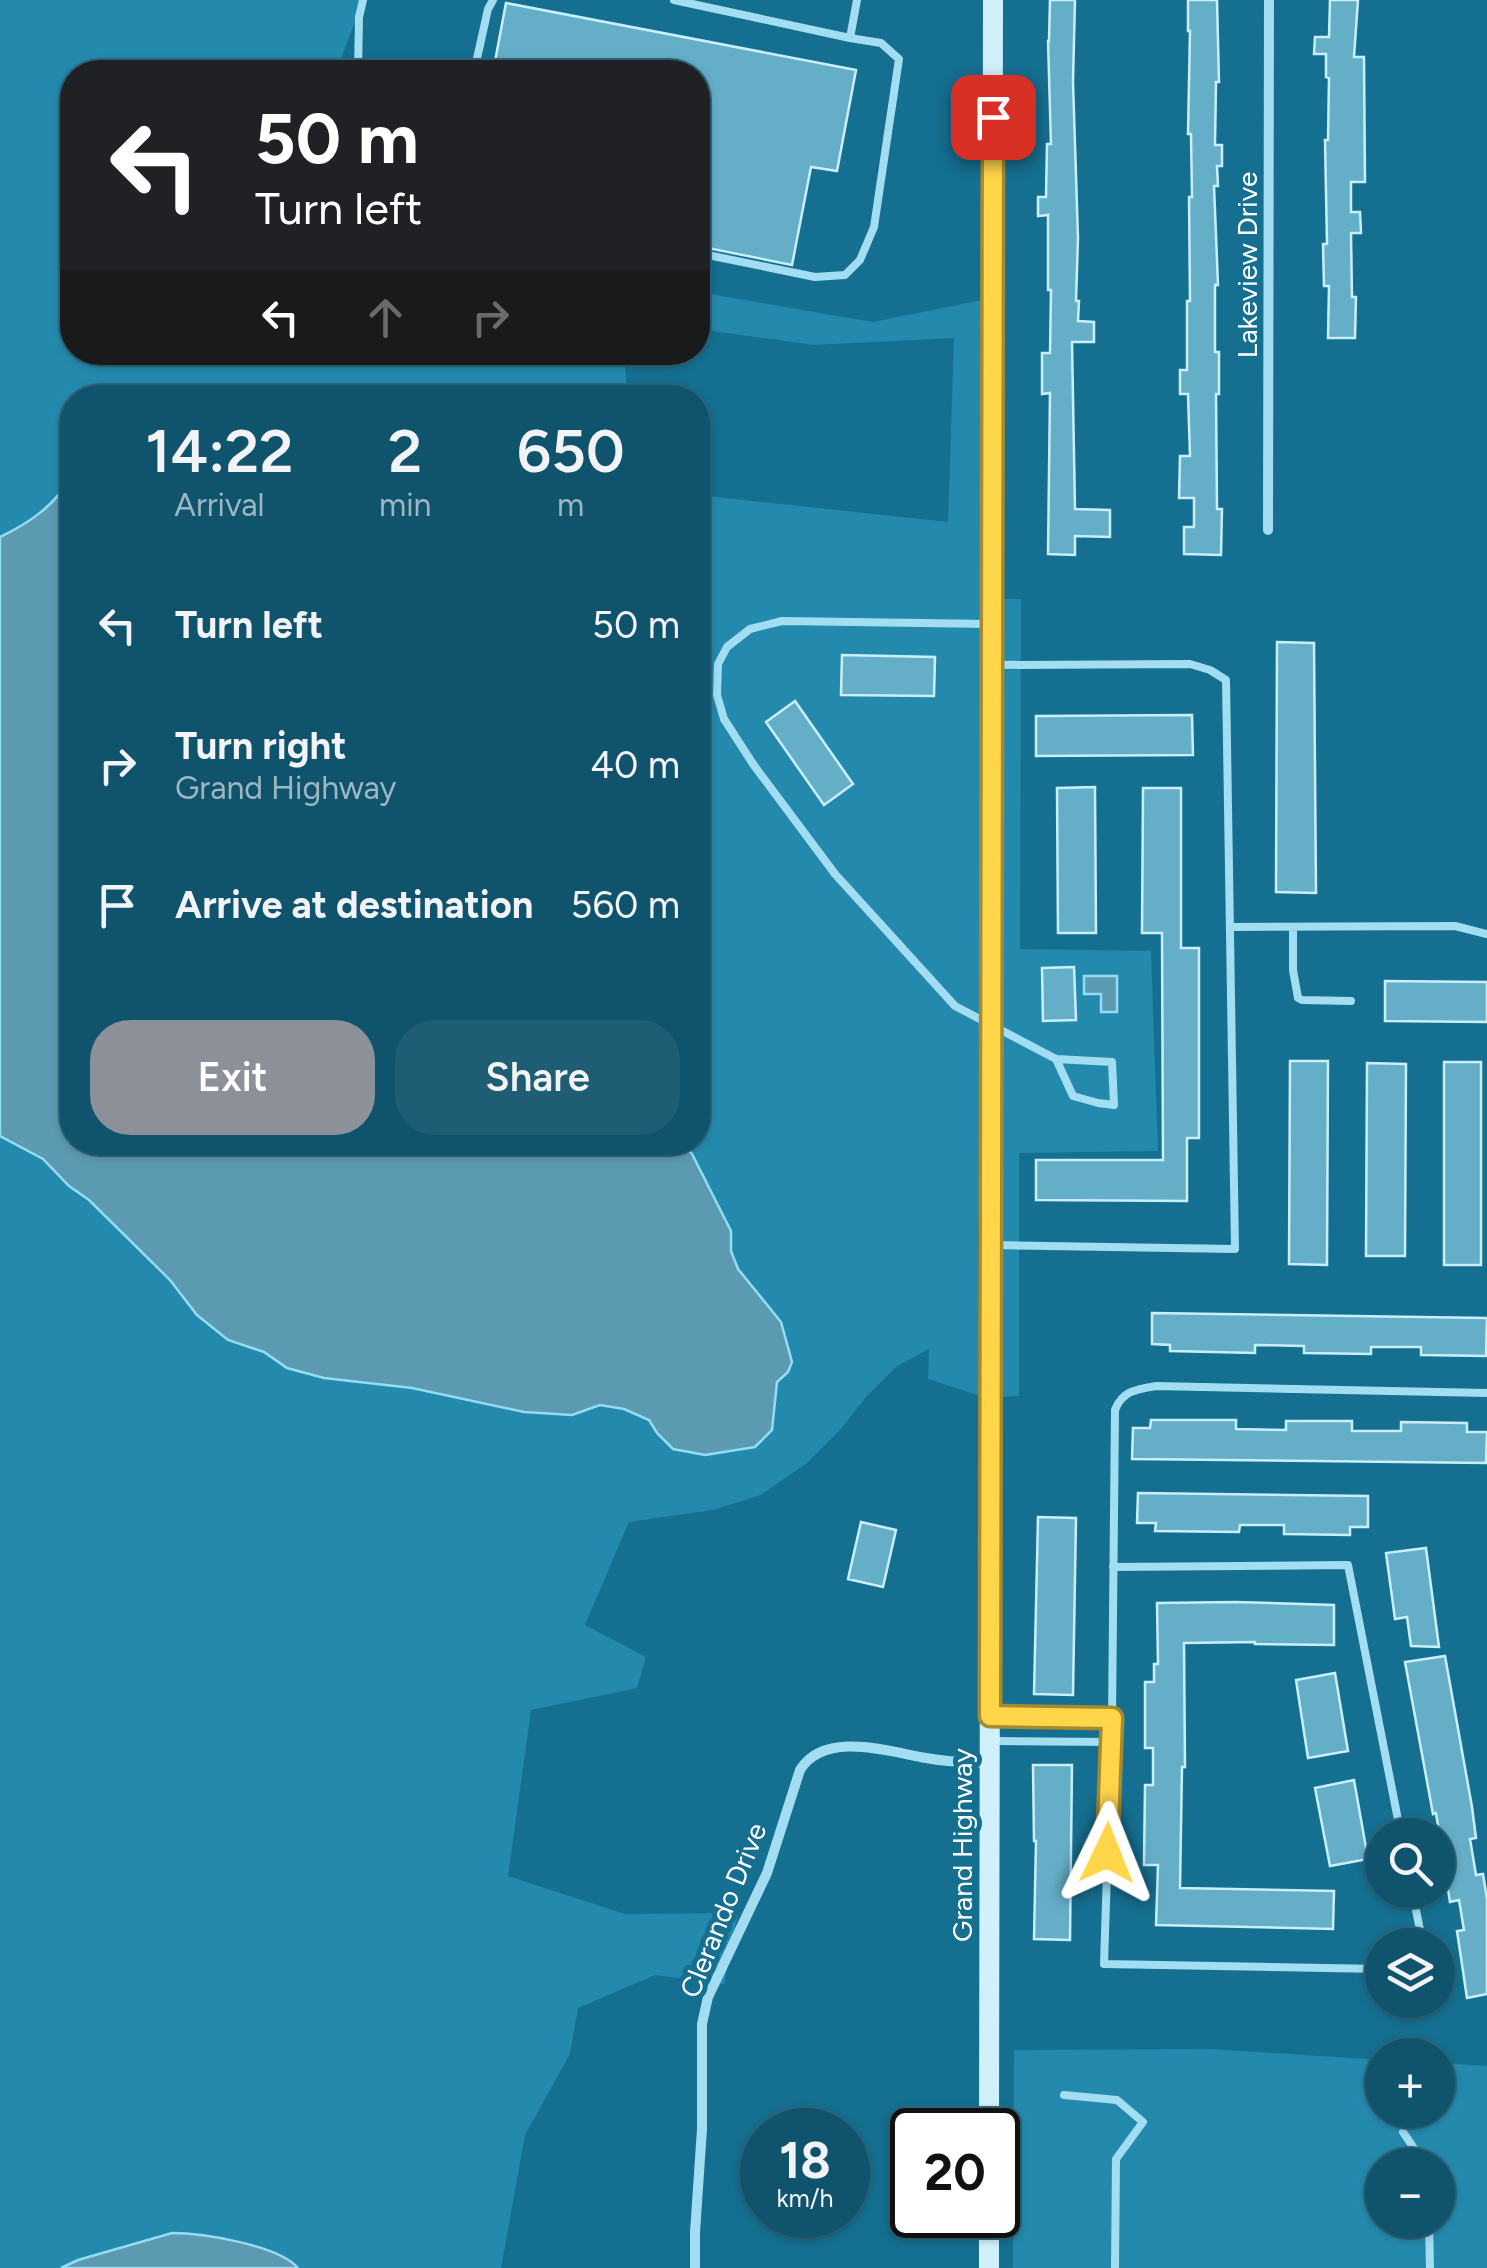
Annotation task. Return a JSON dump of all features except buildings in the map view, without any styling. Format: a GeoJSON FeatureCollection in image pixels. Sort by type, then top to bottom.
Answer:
{"type":"FeatureCollection","features":[{"type":"Feature","properties":{"kind":"street","name":"Grand Highway"},"geometry":{"type":"LineString","coordinates":[[989,2108],[993,0]]}},
{"type":"Feature","properties":{"kind":"street","name":"Lakeview Drive"},"geometry":{"type":"LineString","coordinates":[[1268,530],[1269,0]]}},
{"type":"Feature","properties":{"kind":"street","name":"Clerando Drive"},"geometry":{"type":"LineString","coordinates":[[695,2268],[702,2130],[702,2024],[708,1997],[767,1873],[800,1770],[814,1754],[860,1746],[965,1763],[990,1752]]}},
{"type":"Feature","properties":{"kind":"street"},"geometry":{"type":"LineString","coordinates":[[989,2238],[989,2268]]}},
{"type":"Feature","properties":{"kind":"lane"},"geometry":{"type":"LineString","coordinates":[[358,60],[363,0]]}},
{"type":"Feature","properties":{"kind":"lane"},"geometry":{"type":"LineString","coordinates":[[477,60],[493,0]]}},
{"type":"Feature","properties":{"kind":"lane"},"geometry":{"type":"LineString","coordinates":[[674,0],[882,43],[900,59],[874,227],[860,260],[845,274],[815,277],[710,255]]}},
{"type":"Feature","properties":{"kind":"lane"},"geometry":{"type":"LineString","coordinates":[[850,38],[857,0]]}},
{"type":"Feature","properties":{"kind":"lane"},"geometry":{"type":"LineString","coordinates":[[992,624],[782,621],[750,629],[727,647],[718,664],[717,695],[724,719],[753,764],[835,874],[955,1006],[1056,1059],[1112,1062],[1114,1105],[1073,1096],[1056,1059]]}},
{"type":"Feature","properties":{"kind":"lane"},"geometry":{"type":"LineString","coordinates":[[991,1245],[1235,1249],[1226,680],[1190,664],[992,664]]}},
{"type":"Feature","properties":{"kind":"lane"},"geometry":{"type":"LineString","coordinates":[[1292,926],[1298,998],[1351,1001]]}},
{"type":"Feature","properties":{"kind":"lane"},"geometry":{"type":"LineString","coordinates":[[1230,927],[1456,926],[1487,934]]}},
{"type":"Feature","properties":{"kind":"lane"},"geometry":{"type":"LineString","coordinates":[[1365,1969],[1104,1964],[1116,1410],[1119,1400],[1132,1390],[1156,1386],[1487,1394]]}},
{"type":"Feature","properties":{"kind":"lane"},"geometry":{"type":"LineString","coordinates":[[1113,1566],[1348,1565],[1398,1818]]}},
{"type":"Feature","properties":{"kind":"lane"},"geometry":{"type":"LineString","coordinates":[[990,1716],[1112,1718]]}},
{"type":"Feature","properties":{"kind":"lane"},"geometry":{"type":"LineString","coordinates":[[990,1752],[1111,1742]]}},
{"type":"Feature","properties":{"kind":"lane"},"geometry":{"type":"LineString","coordinates":[[1064,2095],[1116,2100],[1143,2122],[1116,2159],[1116,2268]]}},
{"type":"Feature","properties":{"kind":"lane"},"geometry":{"type":"LineString","coordinates":[[1403,2132],[1414,2148]]}},
{"type":"Feature","properties":{"kind":"lane"},"geometry":{"type":"LineString","coordinates":[[1429,2238],[1430,2268]]}},
{"type":"Feature","properties":{"kind":"shaded area"},"geometry":{"type":"Polygon","coordinates":[[[0,0],[363,0],[340,60],[60,60],[60,365],[625,365],[627,385],[60,385],[60,497],[42,513],[0,537],[0,0]]]}},
{"type":"Feature","properties":{"kind":"shaded area"},"geometry":{"type":"Polygon","coordinates":[[[710,294],[873,322],[982,300],[983,1086],[978,1395],[928,1379],[929,1349],[897,1366],[807,1463],[761,1495],[713,1510],[629,1522],[585,1625],[646,1657],[637,1688],[531,1710],[508,1876],[625,1914],[738,1913],[724,1984],[655,1975],[578,2008],[570,2054],[525,2135],[501,2268],[298,2268],[294,2263],[172,2233],[61,2268],[0,2268],[0,1136],[43,1160],[89,1200],[170,1280],[197,1315],[228,1340],[264,1352],[287,1368],[366,1384],[412,1388],[524,1412],[572,1414],[600,1405],[624,1409],[649,1420],[657,1433],[774,1403],[777,1381],[788,1372],[792,1362],[781,1322],[738,1269],[731,1251],[731,1231],[693,1155],[710,1155],[710,496],[948,522],[954,338],[814,345],[710,331],[710,294]]]}},
{"type":"Feature","properties":{"kind":"shaded area"},"geometry":{"type":"Polygon","coordinates":[[[60,493],[60,1155],[693,1155],[731,1231],[731,1251],[738,1269],[781,1322],[792,1362],[777,1382],[772,1430],[755,1447],[705,1455],[673,1449],[649,1420],[624,1409],[600,1405],[572,1415],[524,1412],[412,1388],[324,1378],[287,1368],[264,1352],[228,1340],[197,1315],[170,1280],[89,1200],[43,1159],[0,1136],[0,537],[41,512],[60,493]]]}},
{"type":"Feature","properties":{"kind":"shaded area"},"geometry":{"type":"Polygon","coordinates":[[[1002,599],[1021,599],[1020,949],[1151,951],[1158,1151],[1019,1153],[1019,1396],[997,1397],[1002,1086],[1002,599]]]}},
{"type":"Feature","properties":{"kind":"shaded area"},"geometry":{"type":"Polygon","coordinates":[[[1084,976],[1117,976],[1117,1012],[1101,1012],[1101,994],[1084,994],[1084,976]]]}},
{"type":"Feature","properties":{"kind":"shaded area"},"geometry":{"type":"Polygon","coordinates":[[[1211,2049],[1365,2059],[1365,2128],[1455,2128],[1455,2064],[1487,2066],[1487,2268],[1013,2268],[1013,2238],[1020,2238],[1020,2108],[1014,2108],[1014,2050],[1211,2049]]]}},
{"type":"Feature","properties":{"kind":"shaded area"},"geometry":{"type":"Polygon","coordinates":[[[172,2233],[257,2247],[298,2268],[61,2268],[172,2233]]]}},
{"type":"Feature","properties":{"kind":"route"},"geometry":{"type":"LineString","coordinates":[[993,117],[990,1716],[1112,1718],[1107,1853]]}}]}
